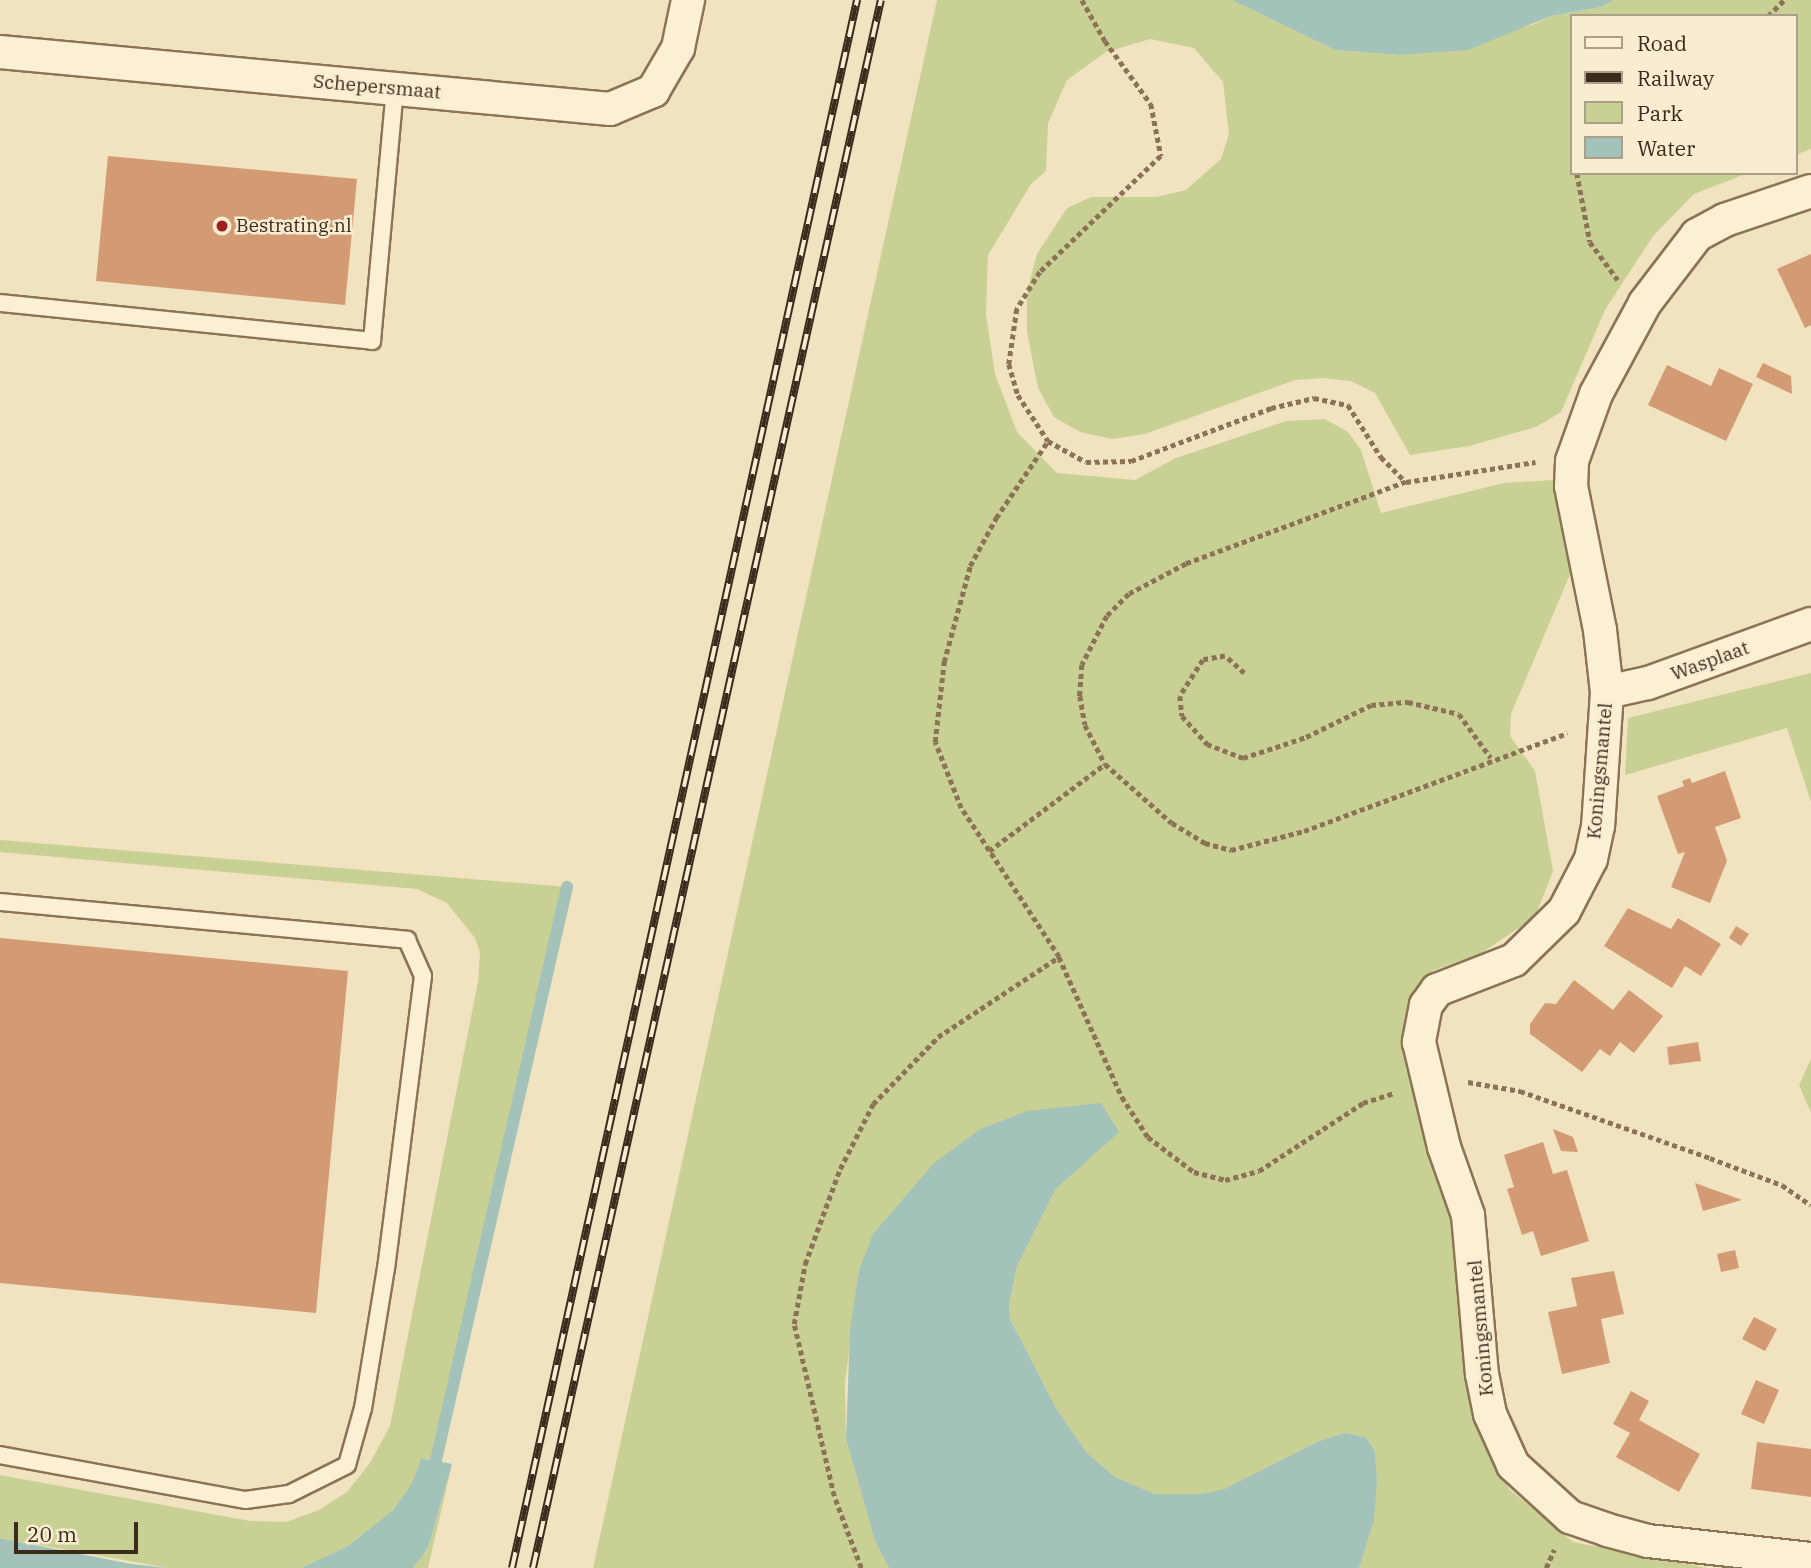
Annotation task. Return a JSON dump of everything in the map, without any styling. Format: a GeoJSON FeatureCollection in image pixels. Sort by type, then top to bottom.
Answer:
{"type":"FeatureCollection","features":[{"type":"Feature","properties":{"kind":"street","name":"Schepersmaat"},"geometry":{"type":"LineString","coordinates":[[0,52],[610,109],[653,91],[678,48],[688,0]]}},
{"type":"Feature","properties":{"kind":"street","name":"Koningsmantel"},"geometry":{"type":"LineString","coordinates":[[1811,191],[1726,220],[1697,236],[1645,303],[1596,394],[1572,461],[1573,507],[1600,630],[1606,706],[1598,826],[1578,888],[1564,911],[1514,960],[1437,990],[1420,1021],[1419,1042],[1427,1083],[1468,1215],[1482,1374],[1490,1414],[1513,1465],[1570,1517],[1607,1530],[1648,1541],[1811,1559]]}},
{"type":"Feature","properties":{"kind":"street","name":"Wasplaat"},"geometry":{"type":"LineString","coordinates":[[1606,706],[1648,683],[1811,624]]}},
{"type":"Feature","properties":{"kind":"lane"},"geometry":{"type":"LineString","coordinates":[[0,303],[372,341],[395,89]]}},
{"type":"Feature","properties":{"kind":"lane"},"geometry":{"type":"LineString","coordinates":[[0,902],[407,940],[423,976],[386,1268],[363,1408],[347,1465],[289,1494],[244,1500],[0,1455]]}},
{"type":"Feature","properties":{"kind":"path"},"geometry":{"type":"LineString","coordinates":[[1082,0],[1105,41],[1150,104],[1161,156],[1040,272],[1017,309],[1009,364],[1018,395],[1048,441],[1086,462],[1131,461],[1271,408],[1314,398],[1348,405],[1381,457],[1406,482]]}},
{"type":"Feature","properties":{"kind":"path"},"geometry":{"type":"LineString","coordinates":[[1770,14],[1784,0]]}},
{"type":"Feature","properties":{"kind":"path"},"geometry":{"type":"LineString","coordinates":[[1577,175],[1590,242],[1611,274],[1645,303]]}},
{"type":"Feature","properties":{"kind":"path"},"geometry":{"type":"LineString","coordinates":[[1048,441],[979,545],[944,662],[935,741],[961,808],[1059,957],[1122,1097],[1148,1137],[1194,1172],[1225,1180],[1259,1171],[1363,1103],[1427,1083],[1465,1081],[1520,1091],[1782,1185],[1811,1205]]}},
{"type":"Feature","properties":{"kind":"path"},"geometry":{"type":"LineString","coordinates":[[1572,461],[1523,464],[1406,482],[1186,564],[1129,594],[1107,616],[1082,665],[1080,696],[1085,725],[1105,764],[1172,823],[1205,843],[1231,850],[1304,831],[1491,758],[1606,706]]}},
{"type":"Feature","properties":{"kind":"path"},"geometry":{"type":"LineString","coordinates":[[1244,673],[1225,656],[1203,660],[1180,696],[1182,716],[1208,744],[1242,758],[1306,737],[1371,705],[1408,702],[1459,714],[1491,758]]}},
{"type":"Feature","properties":{"kind":"path"},"geometry":{"type":"LineString","coordinates":[[989,851],[1105,764]]}},
{"type":"Feature","properties":{"kind":"path"},"geometry":{"type":"LineString","coordinates":[[861,1568],[834,1496],[794,1324],[805,1264],[840,1169],[873,1104],[937,1037],[1059,957]]}},
{"type":"Feature","properties":{"kind":"green space"},"geometry":{"type":"Polygon","coordinates":[[[937,0],[1232,0],[1335,50],[1398,55],[1532,25],[1551,16],[1601,7],[1614,0],[1811,0],[1811,149],[1797,154],[1797,14],[1570,14],[1570,175],[1743,175],[1694,194],[1653,236],[1605,310],[1561,412],[1536,427],[1469,446],[1410,455],[1375,393],[1351,381],[1323,378],[1295,380],[1145,434],[1112,439],[1080,432],[1054,417],[1038,388],[1027,332],[1027,292],[1037,254],[1067,208],[1091,197],[1157,197],[1186,190],[1221,159],[1229,134],[1223,82],[1194,48],[1150,39],[1106,52],[1067,80],[1048,123],[1046,171],[1031,184],[988,255],[986,314],[995,374],[1017,432],[1057,473],[1135,480],[1176,458],[1286,421],[1325,419],[1348,432],[1361,450],[1381,513],[1504,483],[1554,480],[1571,572],[1511,714],[1510,736],[1535,771],[1553,871],[1535,917],[1480,954],[1434,970],[1409,997],[1402,1049],[1451,1216],[1474,1416],[1509,1489],[1573,1542],[1707,1568],[1359,1568],[1377,1480],[1375,1451],[1366,1437],[1344,1433],[1319,1441],[1224,1489],[1201,1494],[1155,1494],[1115,1477],[1087,1453],[1056,1408],[1010,1319],[1009,1304],[1017,1266],[1055,1190],[1118,1132],[859,1270],[845,1384],[846,1439],[875,1541],[889,1568],[593,1568],[937,0]]]}},
{"type":"Feature","properties":{"kind":"green space"},"geometry":{"type":"Polygon","coordinates":[[[1811,673],[1811,802],[1787,728],[1625,775],[1628,718],[1811,673]]]}},
{"type":"Feature","properties":{"kind":"green space"},"geometry":{"type":"Polygon","coordinates":[[[0,840],[567,887],[436,1460],[421,1458],[411,1485],[393,1510],[348,1546],[301,1568],[169,1568],[0,1538],[0,1475],[250,1521],[286,1522],[319,1510],[347,1492],[370,1463],[390,1426],[478,982],[480,952],[475,938],[447,903],[417,889],[0,852],[0,840]]]}},
{"type":"Feature","properties":{"kind":"green space"},"geometry":{"type":"Polygon","coordinates":[[[1811,1059],[1811,1113],[1799,1085],[1811,1059]]]}},
{"type":"Feature","properties":{"kind":"green space"},"geometry":{"type":"Polygon","coordinates":[[[452,1464],[428,1568],[413,1568],[428,1548],[452,1464]]]}},
{"type":"Feature","properties":{"kind":"water"},"geometry":{"type":"Polygon","coordinates":[[[1232,0],[1614,0],[1601,7],[1551,16],[1468,50],[1398,55],[1335,50],[1232,0]]]}},
{"type":"Feature","properties":{"kind":"water"},"geometry":{"type":"Polygon","coordinates":[[[1101,1103],[1119,1132],[1055,1190],[1017,1266],[1009,1304],[1010,1319],[1056,1408],[1087,1453],[1115,1477],[1155,1494],[1201,1494],[1224,1489],[1319,1441],[1344,1433],[1366,1437],[1375,1451],[1377,1480],[1374,1520],[1359,1568],[889,1568],[875,1541],[846,1439],[850,1330],[859,1270],[873,1234],[934,1163],[979,1130],[1027,1111],[1101,1103]]]}},
{"type":"Feature","properties":{"kind":"water"},"geometry":{"type":"Polygon","coordinates":[[[421,1458],[452,1464],[428,1548],[413,1568],[301,1568],[348,1546],[393,1510],[411,1485],[421,1458]]]}},
{"type":"Feature","properties":{"kind":"water"},"geometry":{"type":"Polygon","coordinates":[[[0,1538],[131,1564],[169,1568],[0,1568],[0,1538]]]}},
{"type":"Feature","properties":{"kind":"building"},"geometry":{"type":"Polygon","coordinates":[[[108,156],[357,179],[345,305],[96,281],[108,156]]]}},
{"type":"Feature","properties":{"kind":"building"},"geometry":{"type":"Polygon","coordinates":[[[1811,254],[1811,325],[1805,328],[1777,269],[1811,254]]]}},
{"type":"Feature","properties":{"kind":"building"},"geometry":{"type":"Polygon","coordinates":[[[1763,363],[1791,376],[1792,394],[1756,377],[1763,363]]]}},
{"type":"Feature","properties":{"kind":"building"},"geometry":{"type":"Polygon","coordinates":[[[1667,365],[1711,386],[1719,368],[1753,384],[1726,441],[1648,405],[1667,365]]]}},
{"type":"Feature","properties":{"kind":"building"},"geometry":{"type":"Polygon","coordinates":[[[1725,771],[1741,818],[1715,827],[1727,861],[1710,903],[1671,887],[1685,852],[1678,854],[1657,796],[1684,786],[1682,781],[1690,778],[1692,783],[1725,771]]]}},
{"type":"Feature","properties":{"kind":"building"},"geometry":{"type":"Polygon","coordinates":[[[1628,908],[1671,929],[1678,918],[1721,944],[1701,976],[1685,966],[1672,988],[1604,946],[1628,908]]]}},
{"type":"Feature","properties":{"kind":"building"},"geometry":{"type":"Polygon","coordinates":[[[1736,926],[1749,934],[1741,946],[1729,938],[1736,926]]]}},
{"type":"Feature","properties":{"kind":"building"},"geometry":{"type":"Polygon","coordinates":[[[0,938],[348,971],[316,1313],[0,1283],[0,938]]]}},
{"type":"Feature","properties":{"kind":"building"},"geometry":{"type":"Polygon","coordinates":[[[1574,980],[1613,1010],[1629,990],[1663,1016],[1634,1053],[1620,1042],[1610,1056],[1600,1049],[1582,1072],[1530,1034],[1530,1024],[1545,1003],[1556,1004],[1574,980]]]}},
{"type":"Feature","properties":{"kind":"building"},"geometry":{"type":"Polygon","coordinates":[[[1698,1042],[1701,1061],[1669,1065],[1667,1047],[1698,1042]]]}},
{"type":"Feature","properties":{"kind":"building"},"geometry":{"type":"Polygon","coordinates":[[[1553,1129],[1573,1137],[1578,1152],[1561,1151],[1553,1129]]]}},
{"type":"Feature","properties":{"kind":"building"},"geometry":{"type":"Polygon","coordinates":[[[1543,1142],[1553,1174],[1567,1170],[1589,1241],[1541,1256],[1533,1231],[1522,1235],[1507,1189],[1514,1187],[1504,1155],[1543,1142]]]}},
{"type":"Feature","properties":{"kind":"building"},"geometry":{"type":"Polygon","coordinates":[[[1695,1183],[1742,1200],[1703,1211],[1695,1183]]]}},
{"type":"Feature","properties":{"kind":"building"},"geometry":{"type":"Polygon","coordinates":[[[1735,1250],[1739,1268],[1721,1272],[1717,1254],[1735,1250]]]}},
{"type":"Feature","properties":{"kind":"building"},"geometry":{"type":"Polygon","coordinates":[[[1614,1271],[1624,1314],[1601,1319],[1610,1363],[1562,1374],[1548,1312],[1577,1306],[1571,1278],[1614,1271]]]}},
{"type":"Feature","properties":{"kind":"building"},"geometry":{"type":"Polygon","coordinates":[[[1754,1317],[1777,1329],[1765,1351],[1742,1339],[1754,1317]]]}},
{"type":"Feature","properties":{"kind":"building"},"geometry":{"type":"Polygon","coordinates":[[[1756,1380],[1779,1390],[1764,1424],[1741,1414],[1756,1380]]]}},
{"type":"Feature","properties":{"kind":"building"},"geometry":{"type":"Polygon","coordinates":[[[1631,1391],[1649,1401],[1639,1420],[1700,1454],[1679,1492],[1616,1457],[1630,1433],[1613,1424],[1631,1391]]]}},
{"type":"Feature","properties":{"kind":"building"},"geometry":{"type":"Polygon","coordinates":[[[1757,1442],[1811,1449],[1811,1497],[1751,1489],[1757,1442]]]}},
{"type":"Feature","properties":{"kind":"waterway"},"geometry":{"type":"LineString","coordinates":[[436,1460],[567,887]]}},
{"type":"Feature","properties":{"kind":"railway"},"geometry":{"type":"LineString","coordinates":[[512,1568],[857,0]]}},
{"type":"Feature","properties":{"kind":"railway"},"geometry":{"type":"LineString","coordinates":[[533,1568],[881,0]]}},
{"type":"Feature","properties":{"kind":"place","name":"Bestrating.nl"},"geometry":{"type":"Point","coordinates":[222,226]}}]}
